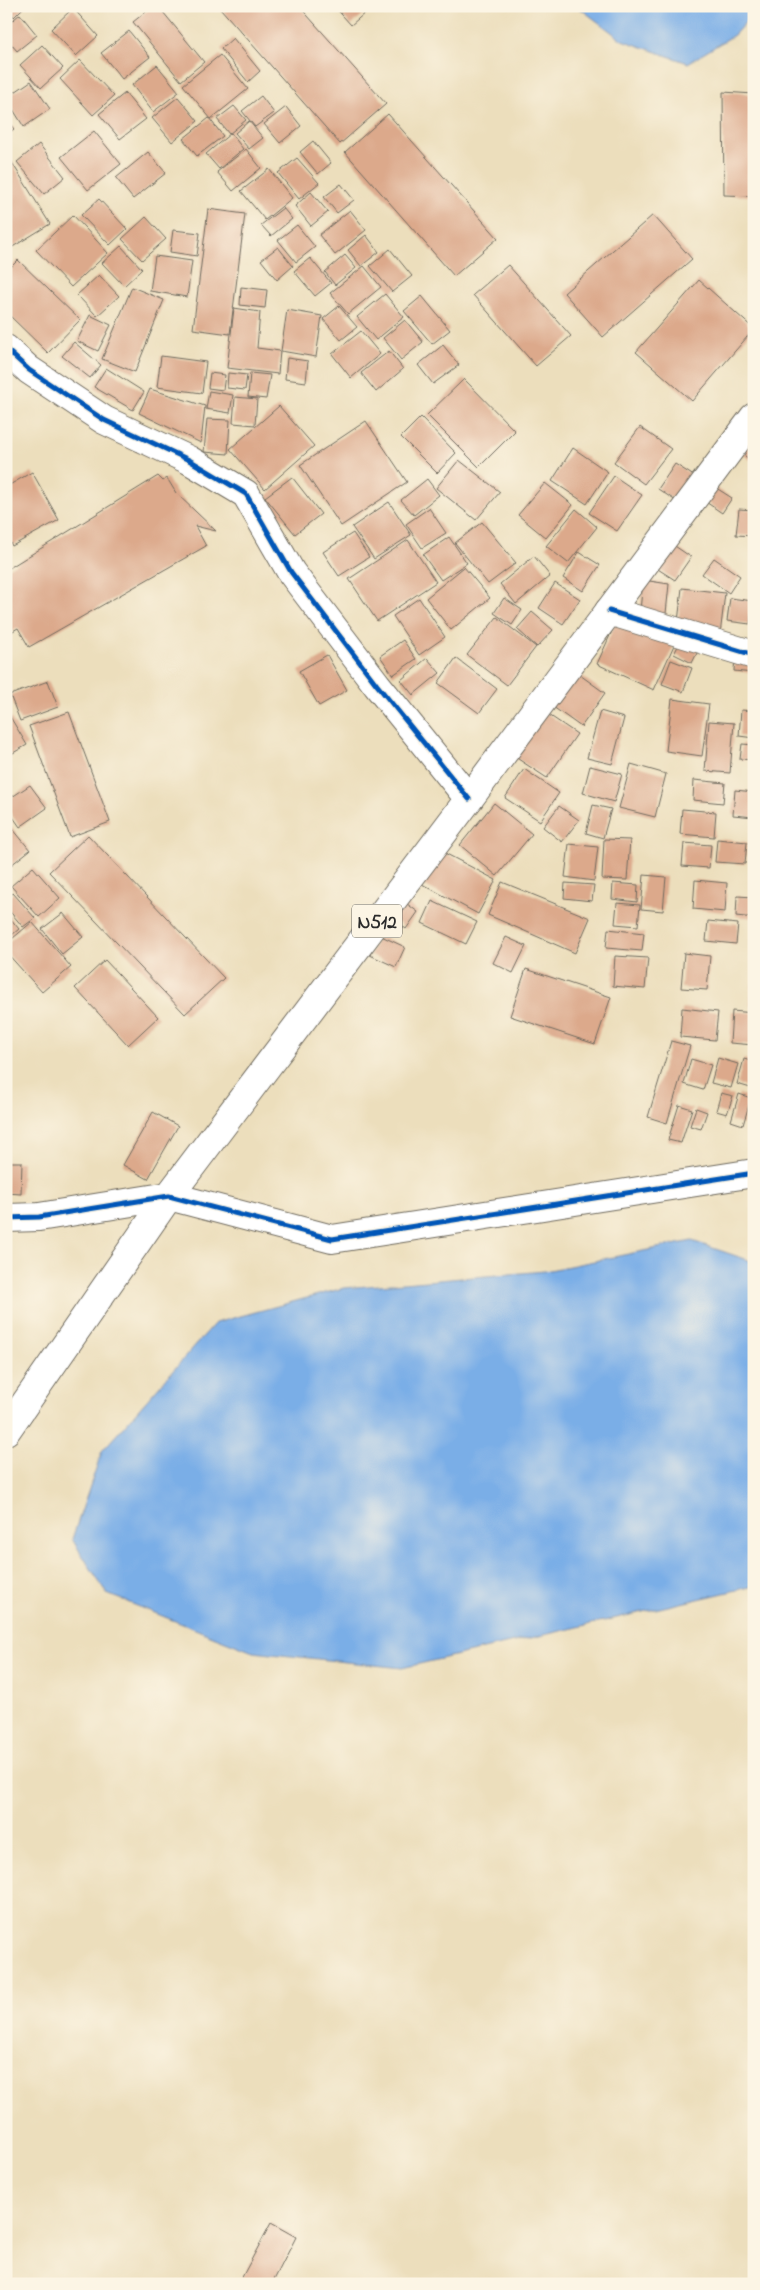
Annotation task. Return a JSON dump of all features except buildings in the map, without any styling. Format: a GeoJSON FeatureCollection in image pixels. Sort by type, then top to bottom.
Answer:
{"type":"FeatureCollection","features":[{"type":"Feature","properties":{"kind":"main road"},"geometry":{"type":"LineString","coordinates":[[6,349],[29,370],[104,420],[189,460],[246,494],[291,572],[469,799]]}},
{"type":"Feature","properties":{"kind":"main road","name":"N512"},"geometry":{"type":"LineString","coordinates":[[6,1431],[168,1196],[469,799],[754,416]]}},
{"type":"Feature","properties":{"kind":"main road"},"geometry":{"type":"LineString","coordinates":[[609,611],[754,655]]}},
{"type":"Feature","properties":{"kind":"main road"},"geometry":{"type":"LineString","coordinates":[[6,1218],[39,1217],[168,1196],[332,1239],[754,1173]]}},
{"type":"Feature","properties":{"kind":"water"},"geometry":{"type":"Polygon","coordinates":[[[577,6],[754,6],[754,13],[734,35],[688,63],[622,40],[577,6]]]}},
{"type":"Feature","properties":{"kind":"water"},"geometry":{"type":"Polygon","coordinates":[[[692,1241],[754,1262],[754,1586],[402,1668],[253,1652],[107,1594],[72,1539],[102,1451],[215,1323],[344,1288],[545,1271],[692,1241]]]}},
{"type":"Feature","properties":{"kind":"cycle path"},"geometry":{"type":"LineString","coordinates":[[6,349],[29,370],[104,420],[189,460],[246,494],[291,572],[377,685],[469,799]]}},
{"type":"Feature","properties":{"kind":"cycle path"},"geometry":{"type":"LineString","coordinates":[[609,611],[754,655]]}},
{"type":"Feature","properties":{"kind":"cycle path"},"geometry":{"type":"LineString","coordinates":[[6,1218],[39,1217],[169,1196],[332,1239],[754,1173]]}}]}
